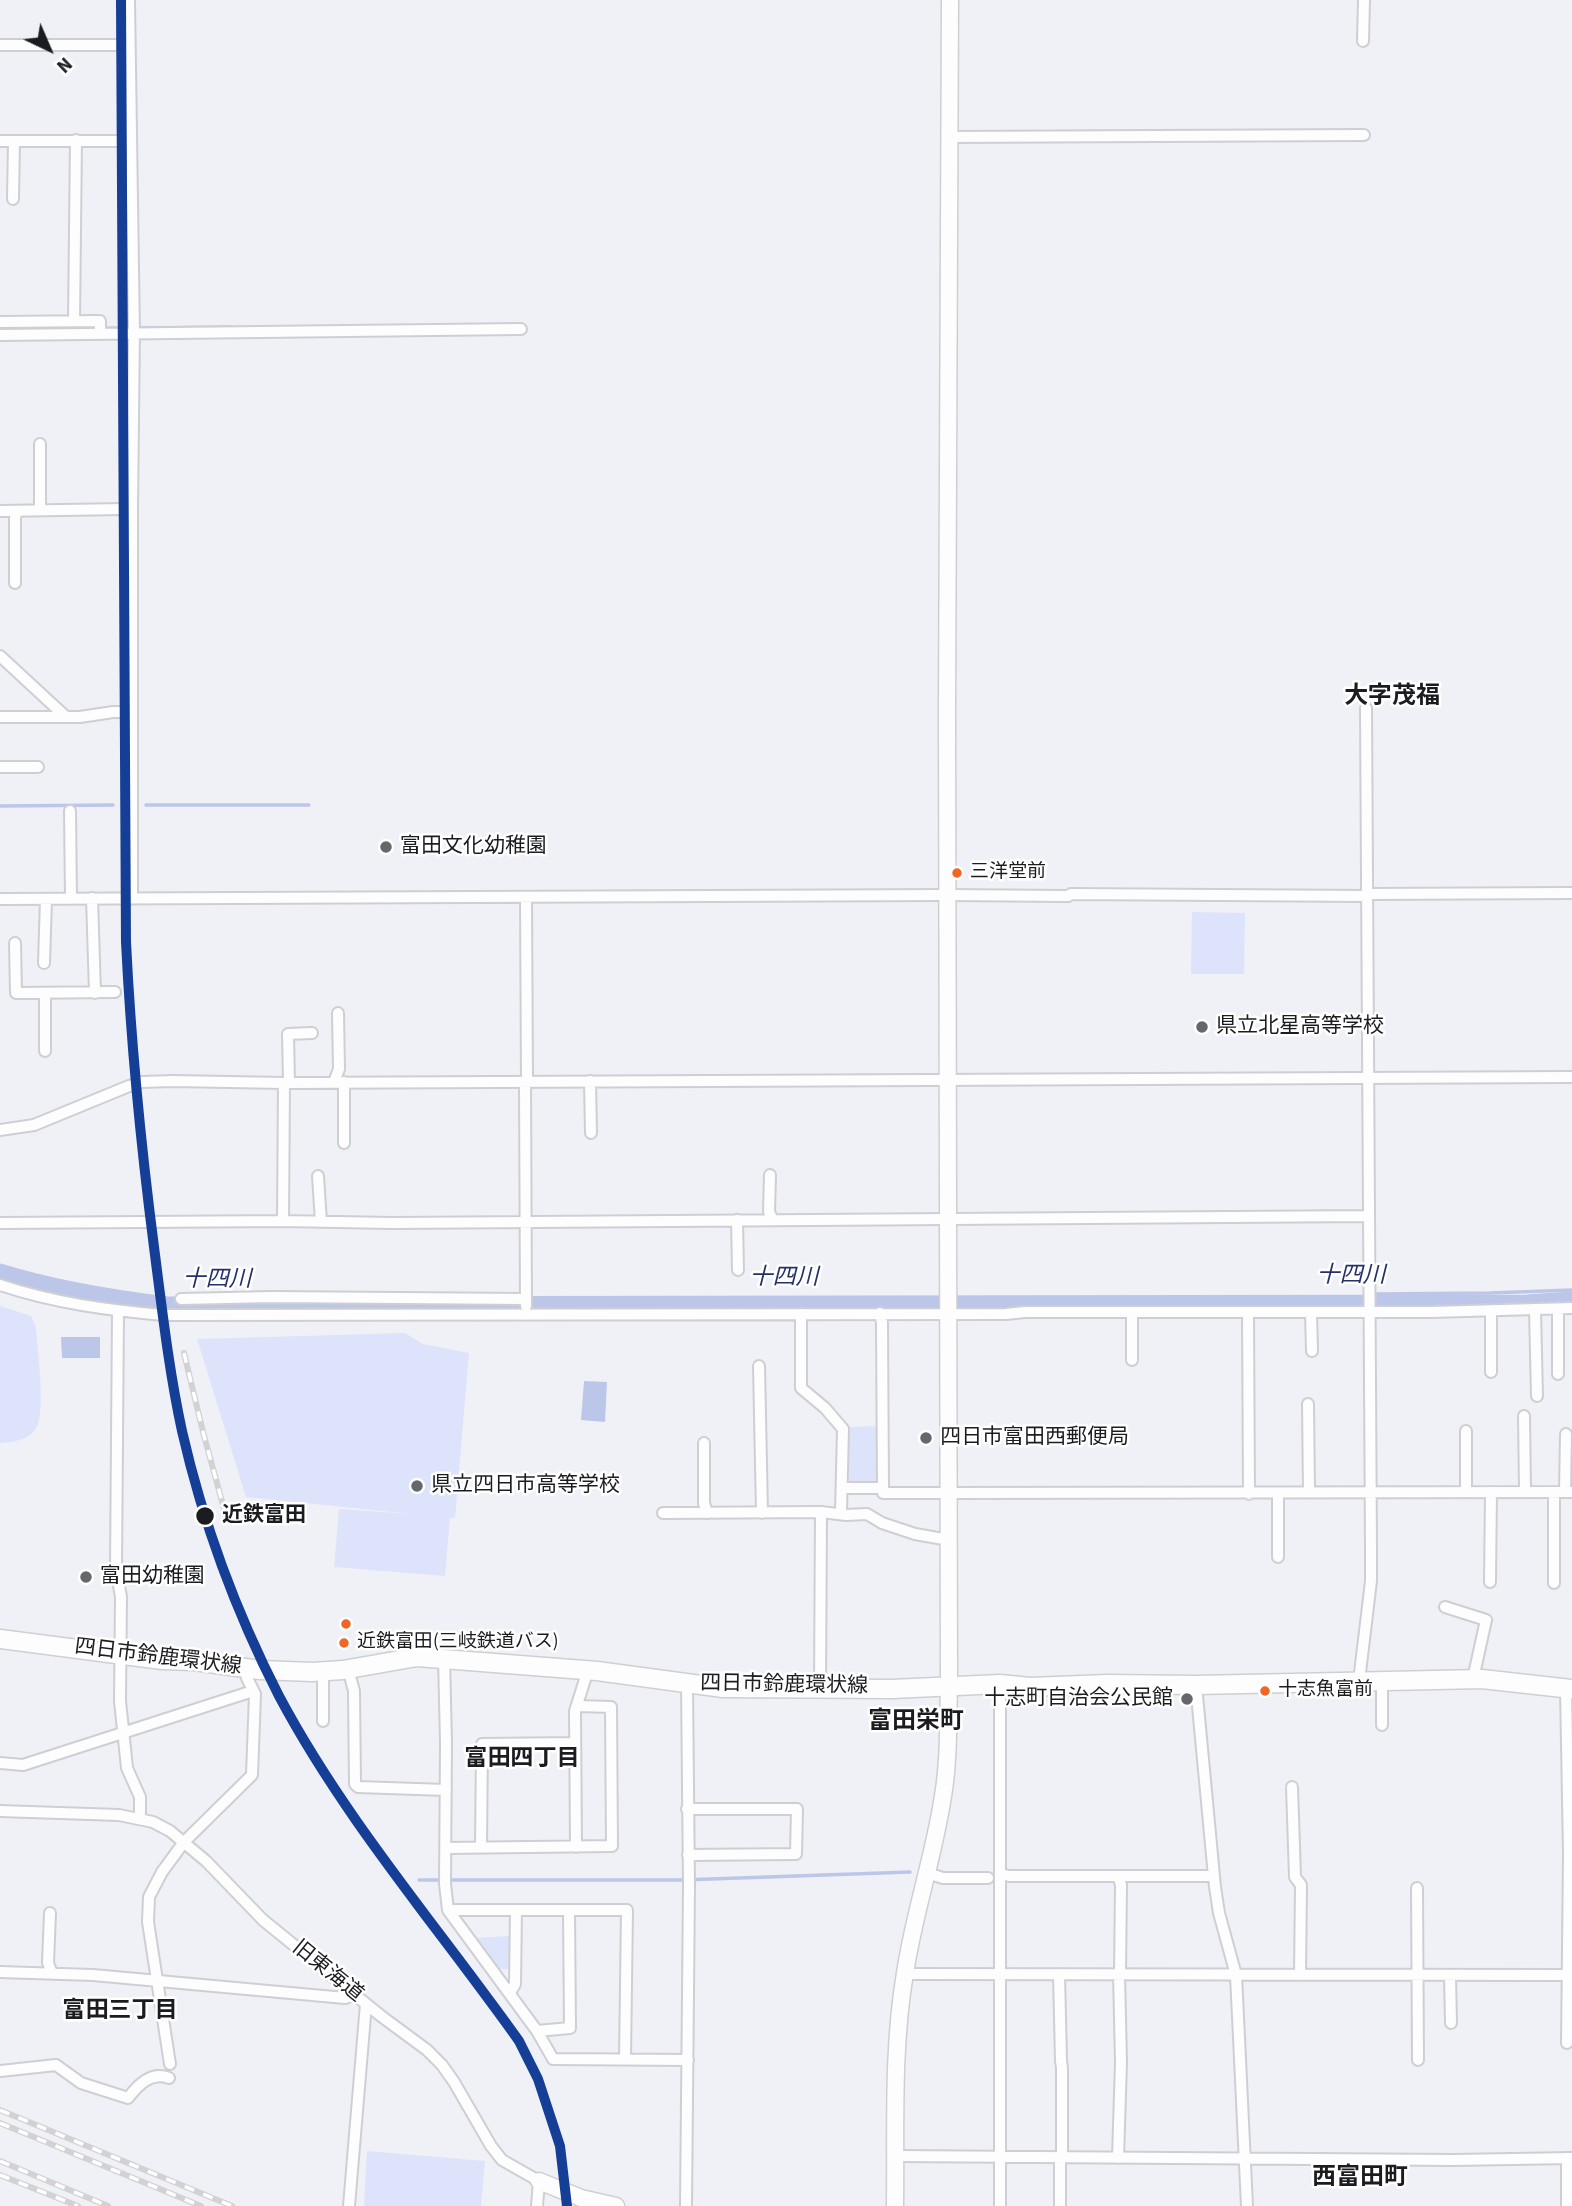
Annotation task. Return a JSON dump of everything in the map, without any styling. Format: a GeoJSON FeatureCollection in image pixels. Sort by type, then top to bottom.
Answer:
{"type":"FeatureCollection","features":[{"type":"Feature","properties":{"kind":"main road","name":"四日市鈴鹿環状線"},"geometry":{"type":"LineString","coordinates":[[0,1639],[260,1670],[323,1671],[407,1658],[444,1658],[588,1670],[723,1688],[891,1689],[1000,1684],[1030,1687],[1473,1679],[1569,1689]]}},
{"type":"Feature","properties":{"kind":"street"},"geometry":{"type":"LineString","coordinates":[[129,0],[134,332],[132,897]]}},
{"type":"Feature","properties":{"kind":"street"},"geometry":{"type":"LineString","coordinates":[[895,2206],[897,2043],[905,1974],[935,1842],[946,1774],[949,1685],[946,1218],[950,0]]}},
{"type":"Feature","properties":{"kind":"street"},"geometry":{"type":"LineString","coordinates":[[1363,41],[1364,0]]}},
{"type":"Feature","properties":{"kind":"street"},"geometry":{"type":"LineString","coordinates":[[0,46],[130,45]]}},
{"type":"Feature","properties":{"kind":"street"},"geometry":{"type":"LineString","coordinates":[[948,137],[1364,135]]}},
{"type":"Feature","properties":{"kind":"street"},"geometry":{"type":"LineString","coordinates":[[74,321],[76,140]]}},
{"type":"Feature","properties":{"kind":"street"},"geometry":{"type":"LineString","coordinates":[[0,141],[122,141]]}},
{"type":"Feature","properties":{"kind":"street"},"geometry":{"type":"LineString","coordinates":[[13,199],[14,141]]}},
{"type":"Feature","properties":{"kind":"street"},"geometry":{"type":"LineString","coordinates":[[0,322],[100,321],[100,330]]}},
{"type":"Feature","properties":{"kind":"street"},"geometry":{"type":"LineString","coordinates":[[0,335],[100,330],[521,330]]}},
{"type":"Feature","properties":{"kind":"street"},"geometry":{"type":"LineString","coordinates":[[40,444],[40,510]]}},
{"type":"Feature","properties":{"kind":"street"},"geometry":{"type":"LineString","coordinates":[[0,511],[124,509]]}},
{"type":"Feature","properties":{"kind":"street"},"geometry":{"type":"LineString","coordinates":[[15,583],[17,511]]}},
{"type":"Feature","properties":{"kind":"street"},"geometry":{"type":"LineString","coordinates":[[0,656],[66,717]]}},
{"type":"Feature","properties":{"kind":"street"},"geometry":{"type":"LineString","coordinates":[[1359,1681],[1371,1581],[1366,708]]}},
{"type":"Feature","properties":{"kind":"street"},"geometry":{"type":"LineString","coordinates":[[0,717],[66,717],[124,712]]}},
{"type":"Feature","properties":{"kind":"street"},"geometry":{"type":"LineString","coordinates":[[0,767],[38,767]]}},
{"type":"Feature","properties":{"kind":"street"},"geometry":{"type":"LineString","coordinates":[[70,811],[71,898]]}},
{"type":"Feature","properties":{"kind":"street"},"geometry":{"type":"LineString","coordinates":[[0,899],[1572,893]]}},
{"type":"Feature","properties":{"kind":"street"},"geometry":{"type":"LineString","coordinates":[[92,898],[95,993]]}},
{"type":"Feature","properties":{"kind":"street"},"geometry":{"type":"LineString","coordinates":[[526,898],[526,1307]]}},
{"type":"Feature","properties":{"kind":"street"},"geometry":{"type":"LineString","coordinates":[[44,963],[46,899]]}},
{"type":"Feature","properties":{"kind":"street"},"geometry":{"type":"LineString","coordinates":[[15,943],[16,993],[116,992]]}},
{"type":"Feature","properties":{"kind":"street"},"geometry":{"type":"LineString","coordinates":[[45,993],[45,1051]]}},
{"type":"Feature","properties":{"kind":"street"},"geometry":{"type":"LineString","coordinates":[[338,1013],[339,1082],[344,1143]]}},
{"type":"Feature","properties":{"kind":"street"},"geometry":{"type":"LineString","coordinates":[[284,1221],[288,1034],[312,1033]]}},
{"type":"Feature","properties":{"kind":"street"},"geometry":{"type":"LineString","coordinates":[[0,1130],[34,1125],[142,1082],[1572,1077]]}},
{"type":"Feature","properties":{"kind":"street"},"geometry":{"type":"LineString","coordinates":[[590,1081],[591,1133]]}},
{"type":"Feature","properties":{"kind":"street"},"geometry":{"type":"LineString","coordinates":[[770,1175],[769,1212],[773,1220]]}},
{"type":"Feature","properties":{"kind":"street"},"geometry":{"type":"LineString","coordinates":[[318,1176],[321,1222]]}},
{"type":"Feature","properties":{"kind":"street"},"geometry":{"type":"LineString","coordinates":[[0,1223],[1368,1216]]}},
{"type":"Feature","properties":{"kind":"street"},"geometry":{"type":"LineString","coordinates":[[737,1220],[738,1270]]}},
{"type":"Feature","properties":{"kind":"street"},"geometry":{"type":"LineString","coordinates":[[0,1285],[50,1299],[118,1311],[163,1315],[526,1307]]}},
{"type":"Feature","properties":{"kind":"street"},"geometry":{"type":"LineString","coordinates":[[181,1299],[272,1297],[662,1313],[801,1314],[1491,1311],[1572,1308]]}},
{"type":"Feature","properties":{"kind":"street"},"geometry":{"type":"LineString","coordinates":[[1558,1309],[1558,1374]]}},
{"type":"Feature","properties":{"kind":"street"},"geometry":{"type":"LineString","coordinates":[[1535,1310],[1537,1396]]}},
{"type":"Feature","properties":{"kind":"street"},"geometry":{"type":"LineString","coordinates":[[118,1311],[116,1569],[121,1597],[120,1701],[127,1768],[140,1797],[140,1818]]}},
{"type":"Feature","properties":{"kind":"street"},"geometry":{"type":"LineString","coordinates":[[1491,1311],[1492,1372]]}},
{"type":"Feature","properties":{"kind":"street"},"geometry":{"type":"LineString","coordinates":[[1132,1312],[1132,1360]]}},
{"type":"Feature","properties":{"kind":"street"},"geometry":{"type":"LineString","coordinates":[[1248,1312],[1250,1494]]}},
{"type":"Feature","properties":{"kind":"street"},"geometry":{"type":"LineString","coordinates":[[1311,1312],[1312,1351]]}},
{"type":"Feature","properties":{"kind":"street"},"geometry":{"type":"LineString","coordinates":[[880,1313],[883,1493],[1564,1492]]}},
{"type":"Feature","properties":{"kind":"street"},"geometry":{"type":"LineString","coordinates":[[801,1314],[801,1388],[825,1408],[843,1429],[841,1513]]}},
{"type":"Feature","properties":{"kind":"street"},"geometry":{"type":"LineString","coordinates":[[759,1366],[762,1513]]}},
{"type":"Feature","properties":{"kind":"street"},"geometry":{"type":"LineString","coordinates":[[1308,1405],[1309,1492]]}},
{"type":"Feature","properties":{"kind":"street"},"geometry":{"type":"LineString","coordinates":[[1524,1416],[1525,1492]]}},
{"type":"Feature","properties":{"kind":"street"},"geometry":{"type":"LineString","coordinates":[[1466,1431],[1466,1492]]}},
{"type":"Feature","properties":{"kind":"street"},"geometry":{"type":"LineString","coordinates":[[1554,1583],[1564,1492],[1566,1434]]}},
{"type":"Feature","properties":{"kind":"street"},"geometry":{"type":"LineString","coordinates":[[704,1443],[704,1503],[707,1513]]}},
{"type":"Feature","properties":{"kind":"street"},"geometry":{"type":"LineString","coordinates":[[843,1488],[883,1488]]}},
{"type":"Feature","properties":{"kind":"street"},"geometry":{"type":"LineString","coordinates":[[1490,1582],[1491,1492]]}},
{"type":"Feature","properties":{"kind":"street"},"geometry":{"type":"LineString","coordinates":[[1278,1493],[1278,1557]]}},
{"type":"Feature","properties":{"kind":"street"},"geometry":{"type":"LineString","coordinates":[[820,1689],[821,1512]]}},
{"type":"Feature","properties":{"kind":"street"},"geometry":{"type":"LineString","coordinates":[[663,1513],[867,1514],[882,1523],[915,1534],[948,1540]]}},
{"type":"Feature","properties":{"kind":"street"},"geometry":{"type":"LineString","coordinates":[[1445,1607],[1486,1620],[1473,1679]]}},
{"type":"Feature","properties":{"kind":"street"},"geometry":{"type":"LineString","coordinates":[[444,1658],[445,1880],[448,1910],[537,2031],[553,2059],[688,2060]]}},
{"type":"Feature","properties":{"kind":"street"},"geometry":{"type":"LineString","coordinates":[[170,2064],[148,1922],[149,1897],[162,1872],[184,1842],[252,1775],[255,1694],[245,1667]]}},
{"type":"Feature","properties":{"kind":"street"},"geometry":{"type":"LineString","coordinates":[[348,1669],[355,1691],[355,1783],[359,1787],[446,1790]]}},
{"type":"Feature","properties":{"kind":"street"},"geometry":{"type":"LineString","coordinates":[[576,1847],[575,1711],[588,1670]]}},
{"type":"Feature","properties":{"kind":"street"},"geometry":{"type":"LineString","coordinates":[[323,1671],[323,1721]]}},
{"type":"Feature","properties":{"kind":"street"},"geometry":{"type":"LineString","coordinates":[[1382,1681],[1382,1725]]}},
{"type":"Feature","properties":{"kind":"street"},"geometry":{"type":"LineString","coordinates":[[686,2206],[689,1879],[687,1684]]}},
{"type":"Feature","properties":{"kind":"street"},"geometry":{"type":"LineString","coordinates":[[1000,1684],[1000,2206]]}},
{"type":"Feature","properties":{"kind":"street"},"geometry":{"type":"LineString","coordinates":[[1196,1685],[1219,1913],[1236,1975],[1247,2206]]}},
{"type":"Feature","properties":{"kind":"street"},"geometry":{"type":"LineString","coordinates":[[1567,2043],[1570,1939],[1569,1689]]}},
{"type":"Feature","properties":{"kind":"street"},"geometry":{"type":"LineString","coordinates":[[0,1763],[23,1765],[253,1691]]}},
{"type":"Feature","properties":{"kind":"street"},"geometry":{"type":"LineString","coordinates":[[446,1848],[612,1846],[611,1707],[578,1706]]}},
{"type":"Feature","properties":{"kind":"street"},"geometry":{"type":"LineString","coordinates":[[481,1847],[482,1744],[575,1743]]}},
{"type":"Feature","properties":{"kind":"street"},"geometry":{"type":"LineString","coordinates":[[1292,1787],[1295,1877],[1301,1885],[1300,1975]]}},
{"type":"Feature","properties":{"kind":"street"},"geometry":{"type":"LineString","coordinates":[[687,1809],[797,1809],[796,1854],[688,1855]]}},
{"type":"Feature","properties":{"kind":"street","name":"旧東海道"},"geometry":{"type":"LineString","coordinates":[[0,1811],[119,1815],[158,1824],[184,1842],[263,1920],[366,2004],[428,2050],[442,2065],[502,2160],[539,2181],[581,2199],[616,2206]]}},
{"type":"Feature","properties":{"kind":"street"},"geometry":{"type":"LineString","coordinates":[[928,1873],[943,1878],[988,1878]]}},
{"type":"Feature","properties":{"kind":"street"},"geometry":{"type":"LineString","coordinates":[[1001,1874],[1214,1876]]}},
{"type":"Feature","properties":{"kind":"street"},"geometry":{"type":"LineString","coordinates":[[1118,1876],[1121,1885],[1118,2158]]}},
{"type":"Feature","properties":{"kind":"street"},"geometry":{"type":"LineString","coordinates":[[1418,1888],[1418,2060]]}},
{"type":"Feature","properties":{"kind":"street"},"geometry":{"type":"LineString","coordinates":[[448,1910],[626,1910],[625,2059]]}},
{"type":"Feature","properties":{"kind":"street"},"geometry":{"type":"LineString","coordinates":[[510,1993],[515,1984],[516,1910]]}},
{"type":"Feature","properties":{"kind":"street"},"geometry":{"type":"LineString","coordinates":[[537,2031],[570,2028],[569,1910]]}},
{"type":"Feature","properties":{"kind":"street"},"geometry":{"type":"LineString","coordinates":[[50,1913],[48,1963],[51,1973]]}},
{"type":"Feature","properties":{"kind":"street"},"geometry":{"type":"LineString","coordinates":[[0,1972],[156,1980],[345,1998],[355,1994]]}},
{"type":"Feature","properties":{"kind":"street"},"geometry":{"type":"LineString","coordinates":[[905,1974],[1567,1975]]}},
{"type":"Feature","properties":{"kind":"street"},"geometry":{"type":"LineString","coordinates":[[1059,1974],[1062,2068],[1060,2206]]}},
{"type":"Feature","properties":{"kind":"street"},"geometry":{"type":"LineString","coordinates":[[1450,1975],[1451,2024]]}},
{"type":"Feature","properties":{"kind":"street"},"geometry":{"type":"LineString","coordinates":[[349,2206],[366,2004]]}},
{"type":"Feature","properties":{"kind":"street"},"geometry":{"type":"LineString","coordinates":[[0,2071],[56,2066],[81,2082],[128,2098],[142,2080],[163,2076],[169,2078]]}},
{"type":"Feature","properties":{"kind":"street"},"geometry":{"type":"LineString","coordinates":[[896,2156],[1454,2160],[1570,2158],[1567,2206]]}},
{"type":"Feature","properties":{"kind":"street"},"geometry":{"type":"LineString","coordinates":[[537,2206],[539,2181]]}},
{"type":"Feature","properties":{"kind":"shaded area"},"geometry":{"type":"Polygon","coordinates":[[[1192,912],[1245,913],[1244,974],[1191,974],[1192,912]]]}},
{"type":"Feature","properties":{"kind":"shaded area"},"geometry":{"type":"Polygon","coordinates":[[[0,1306],[31,1316],[36,1327],[41,1397],[39,1422],[35,1430],[23,1439],[0,1443],[0,1306]]]}},
{"type":"Feature","properties":{"kind":"shaded area"},"geometry":{"type":"Polygon","coordinates":[[[405,1333],[423,1344],[469,1353],[455,1518],[450,1518],[445,1576],[334,1567],[339,1509],[412,1514],[246,1497],[197,1339],[405,1333]]]}},
{"type":"Feature","properties":{"kind":"shaded area"},"geometry":{"type":"Polygon","coordinates":[[[61,1337],[100,1337],[100,1358],[62,1358],[61,1337]]]}},
{"type":"Feature","properties":{"kind":"shaded area"},"geometry":{"type":"Polygon","coordinates":[[[584,1381],[607,1382],[605,1422],[581,1420],[584,1381]]]}},
{"type":"Feature","properties":{"kind":"shaded area"},"geometry":{"type":"Polygon","coordinates":[[[878,1426],[878,1481],[852,1483],[849,1480],[849,1427],[878,1426]]]}},
{"type":"Feature","properties":{"kind":"shaded area"},"geometry":{"type":"Polygon","coordinates":[[[511,1936],[510,1969],[499,1969],[475,1938],[511,1936]]]}},
{"type":"Feature","properties":{"kind":"shaded area"},"geometry":{"type":"Polygon","coordinates":[[[367,2151],[485,2161],[481,2206],[364,2206],[367,2151]]]}},
{"type":"Feature","properties":{"kind":"waterway"},"geometry":{"type":"LineString","coordinates":[[140,328],[231,327]]}},
{"type":"Feature","properties":{"kind":"waterway"},"geometry":{"type":"LineString","coordinates":[[0,329],[127,328]]}},
{"type":"Feature","properties":{"kind":"waterway"},"geometry":{"type":"LineString","coordinates":[[0,806],[113,805]]}},
{"type":"Feature","properties":{"kind":"waterway"},"geometry":{"type":"LineString","coordinates":[[146,805],[309,805]]}},
{"type":"Feature","properties":{"kind":"waterway","name":"十四川"},"geometry":{"type":"LineString","coordinates":[[0,1273],[83,1293],[167,1306],[1527,1304],[1572,1301]]}},
{"type":"Feature","properties":{"kind":"waterway"},"geometry":{"type":"LineString","coordinates":[[1374,1294],[1572,1290]]}},
{"type":"Feature","properties":{"kind":"waterway"},"geometry":{"type":"LineString","coordinates":[[419,1880],[682,1880],[910,1872]]}},
{"type":"Feature","properties":{"kind":"railway"},"geometry":{"type":"LineString","coordinates":[[184,1353],[226,1516]]}},
{"type":"Feature","properties":{"kind":"railway"},"geometry":{"type":"LineString","coordinates":[[0,2110],[232,2206]]}},
{"type":"Feature","properties":{"kind":"railway"},"geometry":{"type":"LineString","coordinates":[[0,2123],[201,2206]]}},
{"type":"Feature","properties":{"kind":"railway"},"geometry":{"type":"LineString","coordinates":[[0,2161],[108,2206]]}},
{"type":"Feature","properties":{"kind":"railway"},"geometry":{"type":"LineString","coordinates":[[0,2175],[78,2206]]}},
{"type":"Feature","properties":{"kind":"transit line"},"geometry":{"type":"LineString","coordinates":[[121,0],[126,942],[145,1171],[177,1408],[190,1465],[222,1566],[263,1664],[305,1742],[333,1786],[393,1872],[519,2041],[538,2079],[560,2146],[567,2206]]}},
{"type":"Feature","properties":{"kind":"place","name":"富田文化幼稚園"},"geometry":{"type":"Point","coordinates":[386,847]}},
{"type":"Feature","properties":{"kind":"place","name":"三洋堂前"},"geometry":{"type":"Point","coordinates":[957,873]}},
{"type":"Feature","properties":{"kind":"place","name":"県立北星高等学校"},"geometry":{"type":"Point","coordinates":[1202,1027]}},
{"type":"Feature","properties":{"kind":"place","name":"四日市富田西郵便局"},"geometry":{"type":"Point","coordinates":[926,1438]}},
{"type":"Feature","properties":{"kind":"place","name":"県立四日市高等学校"},"geometry":{"type":"Point","coordinates":[417,1486]}},
{"type":"Feature","properties":{"kind":"place","name":"近鉄富田"},"geometry":{"type":"Point","coordinates":[205,1516]}},
{"type":"Feature","properties":{"kind":"place","name":"富田幼稚園"},"geometry":{"type":"Point","coordinates":[86,1577]}},
{"type":"Feature","properties":{"kind":"place","name":"近鉄富田(三岐鉄道バス)"},"geometry":{"type":"Point","coordinates":[344,1643]}},
{"type":"Feature","properties":{"kind":"place","name":"十志魚富前"},"geometry":{"type":"Point","coordinates":[1265,1691]}},
{"type":"Feature","properties":{"kind":"place","name":"十志町自治会公民館"},"geometry":{"type":"Point","coordinates":[1187,1699]}},
{"type":"Feature","properties":{"kind":"district","name":"大字茂福"},"geometry":{"type":"Point","coordinates":[1392,698]}},
{"type":"Feature","properties":{"kind":"district","name":"富田栄町"},"geometry":{"type":"Point","coordinates":[916,1723]}},
{"type":"Feature","properties":{"kind":"district","name":"富田四丁目"},"geometry":{"type":"Point","coordinates":[522,1760]}},
{"type":"Feature","properties":{"kind":"district","name":"富田三丁目"},"geometry":{"type":"Point","coordinates":[120,2012]}},
{"type":"Feature","properties":{"kind":"district","name":"西富田町"},"geometry":{"type":"Point","coordinates":[1360,2179]}}]}
